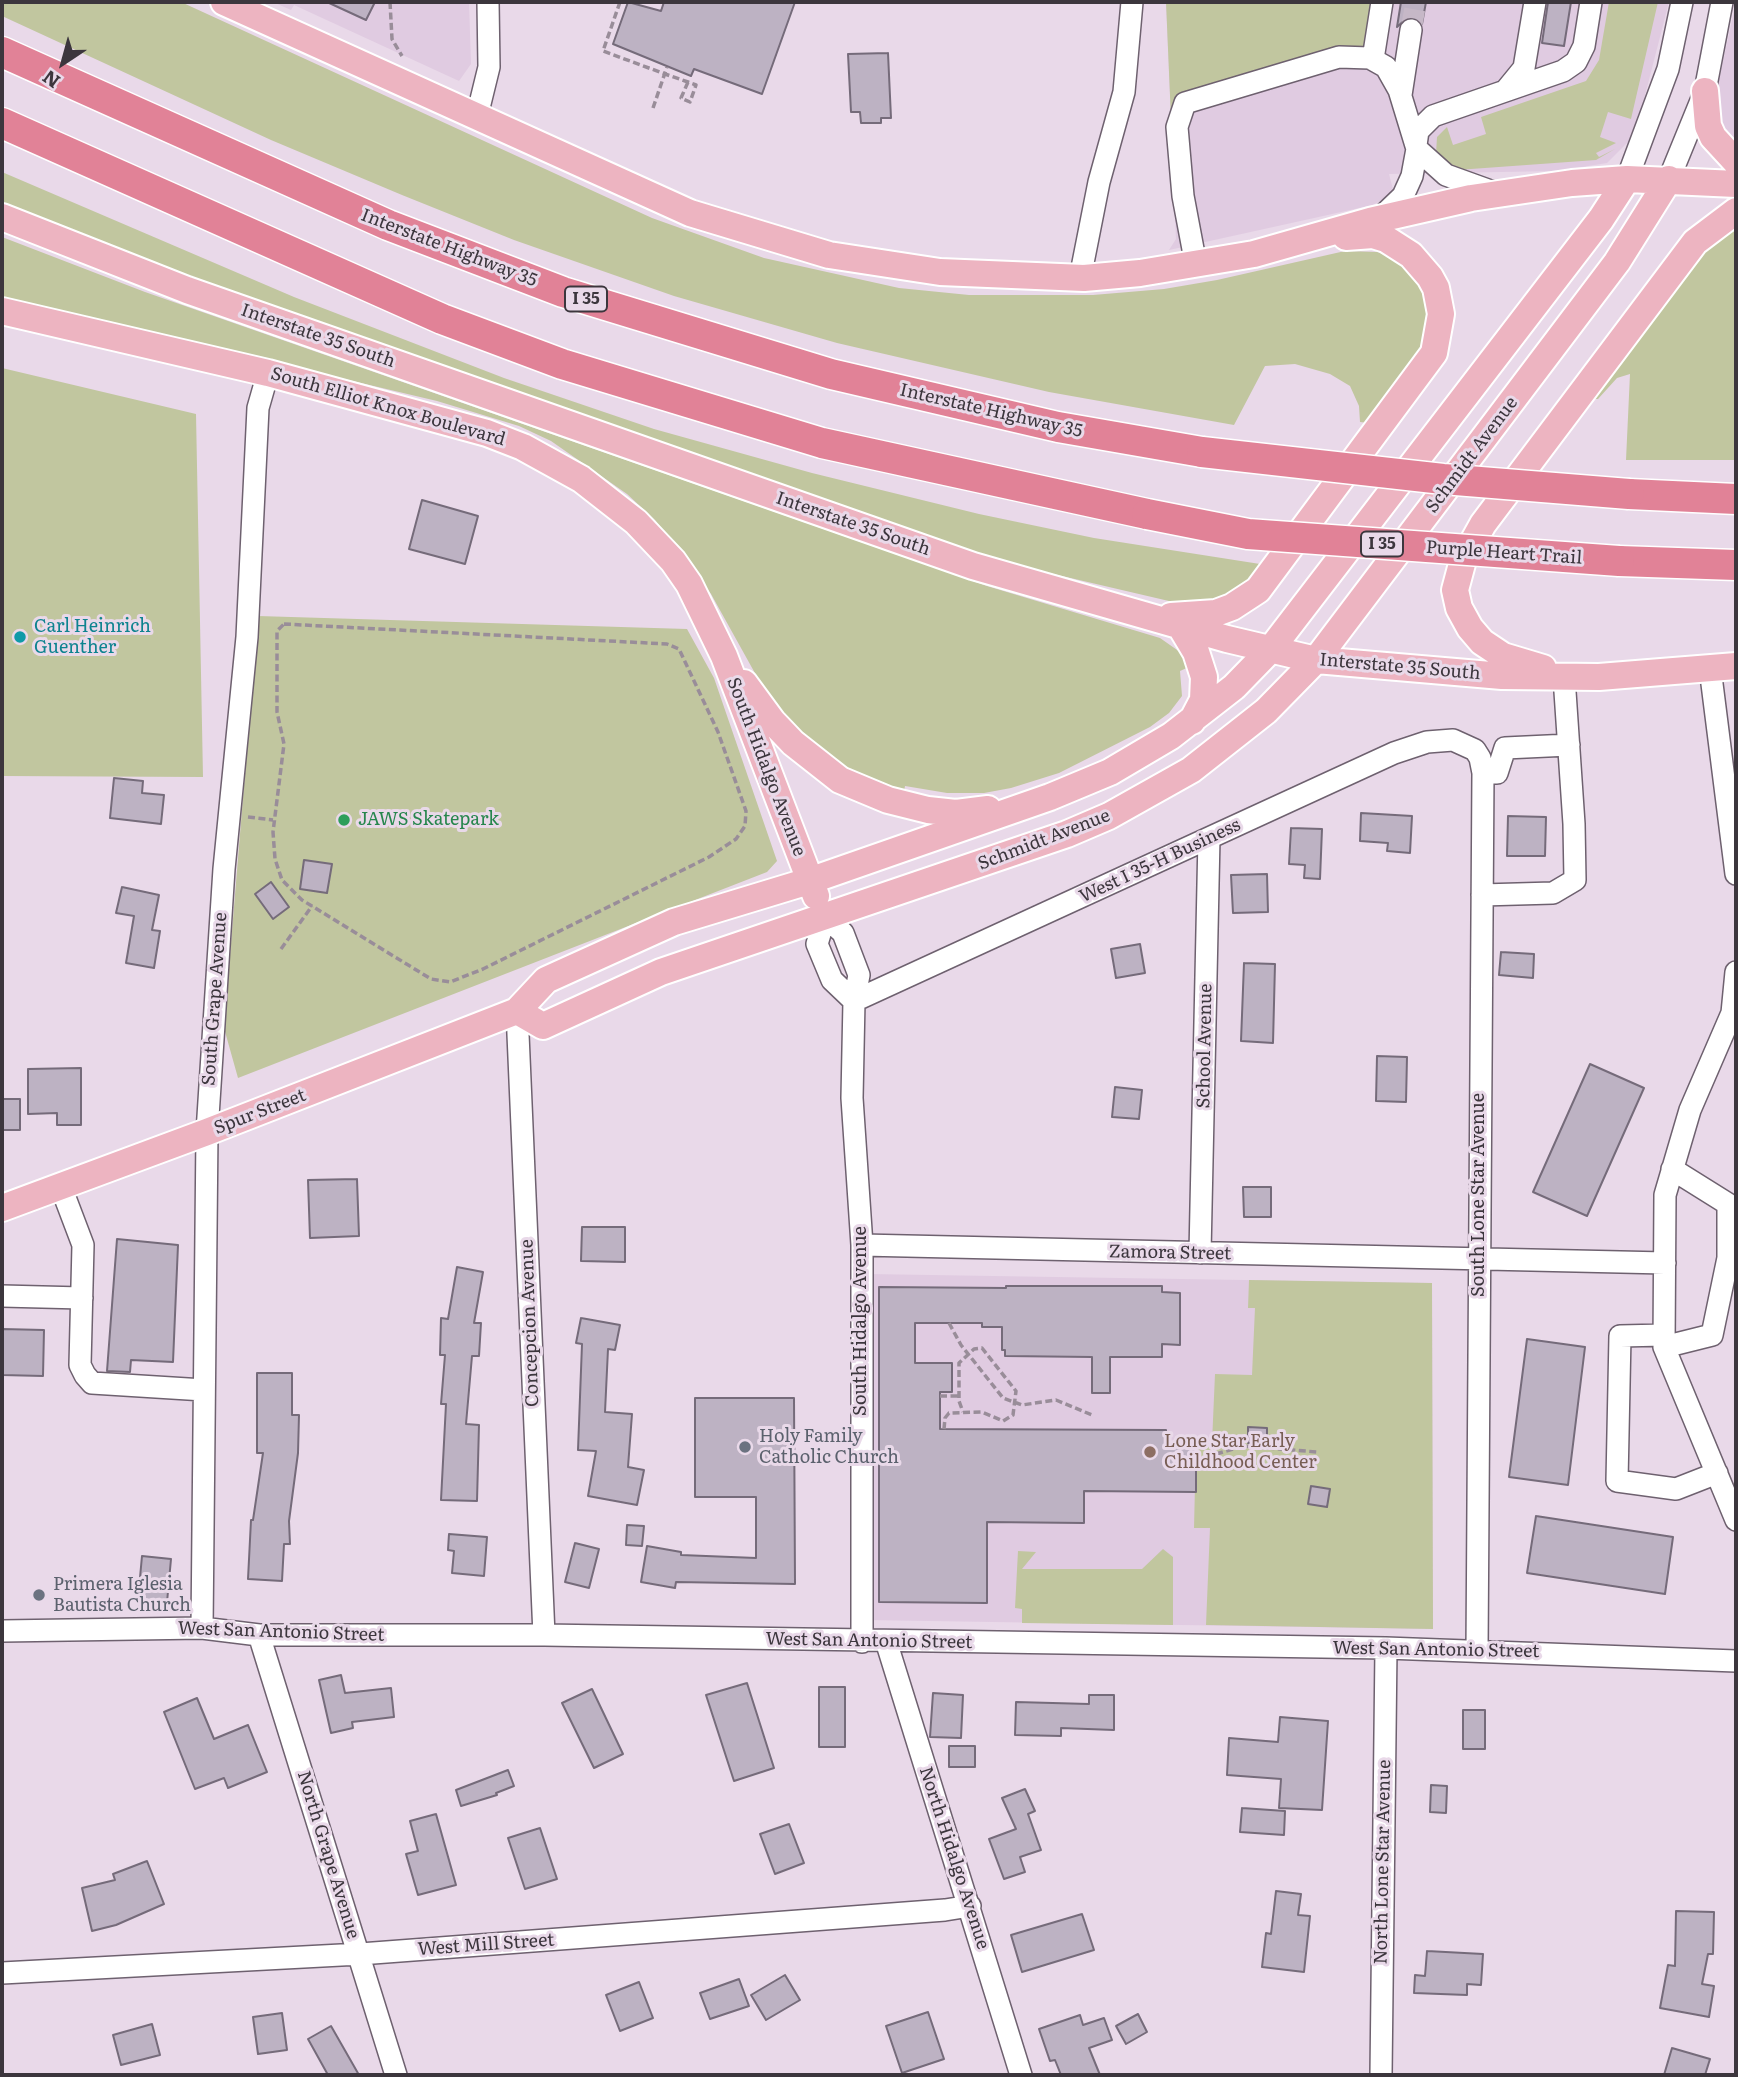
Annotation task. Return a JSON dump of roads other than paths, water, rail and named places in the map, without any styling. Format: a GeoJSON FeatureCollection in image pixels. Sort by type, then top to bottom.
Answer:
{"type":"FeatureCollection","features":[{"type":"Feature","properties":{"kind":"highway","name":"Interstate Highway 35"},"geometry":{"type":"LineString","coordinates":[[2,52],[315,194],[492,267],[563,292],[831,374],[1058,427],[1202,452],[1443,480],[1736,499]]}},
{"type":"Feature","properties":{"kind":"highway","name":"Purple Heart Trail"},"geometry":{"type":"LineString","coordinates":[[2,123],[442,319],[562,364],[822,443],[1248,534],[1619,561],[1736,565]]}},
{"type":"Feature","properties":{"kind":"main road"},"geometry":{"type":"LineString","coordinates":[[224,2],[690,213],[788,244],[868,263],[940,272],[1080,278],[1196,265],[1359,234],[1386,239],[1411,255],[1436,288],[1441,314],[1438,341],[1425,369],[1258,590],[1232,607],[1216,613],[1148,617]]}},
{"type":"Feature","properties":{"kind":"main road"},"geometry":{"type":"LineString","coordinates":[[1705,91],[1705,110],[1713,137],[1736,162]]}},
{"type":"Feature","properties":{"kind":"main road"},"geometry":{"type":"LineString","coordinates":[[809,881],[1050,797],[1110,772],[1192,721],[1234,687],[1271,649],[1601,219],[1627,179]]}},
{"type":"Feature","properties":{"kind":"main road"},"geometry":{"type":"LineString","coordinates":[[1254,254],[1378,219],[1499,194],[1572,183],[1669,179],[1736,184]]}},
{"type":"Feature","properties":{"kind":"main road","name":"Schmidt Avenue"},"geometry":{"type":"LineString","coordinates":[[825,917],[1067,834],[1191,771],[1235,738],[1316,660],[1618,262],[1669,179]]}},
{"type":"Feature","properties":{"kind":"main road"},"geometry":{"type":"LineString","coordinates":[[1599,677],[1532,666],[1503,656],[1482,642],[1470,628],[1460,608],[1456,578],[1483,524],[1695,242],[1736,211]]}},
{"type":"Feature","properties":{"kind":"main road","name":"Interstate 35 South"},"geometry":{"type":"LineString","coordinates":[[2,218],[200,294],[947,557],[1181,627],[1316,660],[1437,672],[1599,677],[1723,667]]}},
{"type":"Feature","properties":{"kind":"main road","name":"South Elliot Knox Boulevard"},"geometry":{"type":"LineString","coordinates":[[2,311],[268,373],[486,433],[523,447],[572,473],[636,522],[673,561],[689,584],[724,656]]}},
{"type":"Feature","properties":{"kind":"main road"},"geometry":{"type":"LineString","coordinates":[[1181,627],[1196,652],[1204,677],[1203,700],[1192,721]]}},
{"type":"Feature","properties":{"kind":"main road"},"geometry":{"type":"LineString","coordinates":[[724,656],[772,721],[793,743],[840,780],[864,791],[919,808],[956,813],[1050,797]]}},
{"type":"Feature","properties":{"kind":"main road","name":"South Hidalgo Avenue"},"geometry":{"type":"LineString","coordinates":[[724,656],[825,917]]}},
{"type":"Feature","properties":{"kind":"main road","name":"Spur Street"},"geometry":{"type":"LineString","coordinates":[[2,1208],[517,1012],[546,979],[674,922],[809,881]]}},
{"type":"Feature","properties":{"kind":"main road"},"geometry":{"type":"LineString","coordinates":[[517,1012],[543,1026],[661,972],[825,917]]}},
{"type":"Feature","properties":{"kind":"street"},"geometry":{"type":"LineString","coordinates":[[477,116],[489,67],[488,2]]}},
{"type":"Feature","properties":{"kind":"street"},"geometry":{"type":"LineString","coordinates":[[1080,278],[1099,182],[1124,92],[1132,2]]}},
{"type":"Feature","properties":{"kind":"street"},"geometry":{"type":"LineString","coordinates":[[1373,59],[1382,2]]}},
{"type":"Feature","properties":{"kind":"street"},"geometry":{"type":"LineString","coordinates":[[1506,90],[1524,68],[1535,2]]}},
{"type":"Feature","properties":{"kind":"street"},"geometry":{"type":"LineString","coordinates":[[1378,219],[1404,196],[1412,176],[1418,131],[1433,116],[1563,71],[1576,62],[1584,46],[1591,2]]}},
{"type":"Feature","properties":{"kind":"street"},"geometry":{"type":"LineString","coordinates":[[1627,179],[1668,69],[1682,2]]}},
{"type":"Feature","properties":{"kind":"street","name":"Schmidt Avenue"},"geometry":{"type":"LineString","coordinates":[[1669,179],[1705,91],[1722,2]]}},
{"type":"Feature","properties":{"kind":"street"},"geometry":{"type":"LineString","coordinates":[[1401,95],[1411,30]]}},
{"type":"Feature","properties":{"kind":"street"},"geometry":{"type":"LineString","coordinates":[[1196,265],[1183,196],[1177,127],[1185,103],[1339,57],[1373,59],[1386,67],[1401,95],[1417,147],[1446,176],[1499,194]]}},
{"type":"Feature","properties":{"kind":"street","name":"South Grape Avenue"},"geometry":{"type":"LineString","coordinates":[[202,1628],[207,1132],[224,869],[247,637],[258,408],[268,373]]}},
{"type":"Feature","properties":{"kind":"street"},"geometry":{"type":"LineString","coordinates":[[1723,667],[1736,874]]}},
{"type":"Feature","properties":{"kind":"street"},"geometry":{"type":"LineString","coordinates":[[1482,895],[1553,893],[1575,880],[1564,677]]}},
{"type":"Feature","properties":{"kind":"street","name":"West I 35-H Business"},"geometry":{"type":"LineString","coordinates":[[854,1001],[1411,746],[1453,740],[1470,745]]}},
{"type":"Feature","properties":{"kind":"street","name":"South Lone Star Avenue"},"geometry":{"type":"LineString","coordinates":[[1470,745],[1480,758],[1483,773],[1477,1650]]}},
{"type":"Feature","properties":{"kind":"street"},"geometry":{"type":"LineString","coordinates":[[1483,773],[1497,773],[1505,748],[1569,745]]}},
{"type":"Feature","properties":{"kind":"street","name":"School Avenue"},"geometry":{"type":"LineString","coordinates":[[1200,1253],[1209,838]]}},
{"type":"Feature","properties":{"kind":"street","name":"South Hidalgo Avenue"},"geometry":{"type":"LineString","coordinates":[[825,917],[844,933],[859,975],[854,1001],[852,1098],[862,1245],[862,1642]]}},
{"type":"Feature","properties":{"kind":"street"},"geometry":{"type":"LineString","coordinates":[[1736,972],[1732,1013],[1690,1110],[1665,1195],[1664,1341],[1736,1520]]}},
{"type":"Feature","properties":{"kind":"street","name":"Concepcion Avenue"},"geometry":{"type":"LineString","coordinates":[[517,1012],[544,1635]]}},
{"type":"Feature","properties":{"kind":"street"},"geometry":{"type":"LineString","coordinates":[[1672,1169],[1728,1204],[1728,1258],[1712,1335],[1664,1341],[1620,1336],[1617,1481],[1676,1489],[1717,1473]]}},
{"type":"Feature","properties":{"kind":"street"},"geometry":{"type":"LineString","coordinates":[[61,1187],[83,1245],[80,1365],[92,1383],[204,1390]]}},
{"type":"Feature","properties":{"kind":"street","name":"Zamora Street"},"geometry":{"type":"LineString","coordinates":[[862,1245],[1665,1263]]}},
{"type":"Feature","properties":{"kind":"street"},"geometry":{"type":"LineString","coordinates":[[2,1296],[82,1298]]}},
{"type":"Feature","properties":{"kind":"street","name":"West San Antonio Street"},"geometry":{"type":"LineString","coordinates":[[2,1631],[202,1628],[259,1634],[544,1635],[1386,1648],[1736,1661]]}},
{"type":"Feature","properties":{"kind":"street","name":"North Grape Avenue"},"geometry":{"type":"LineString","coordinates":[[259,1634],[397,2075]]}},
{"type":"Feature","properties":{"kind":"street","name":"North Hidalgo Avenue"},"geometry":{"type":"LineString","coordinates":[[886,1642],[1021,2075]]}},
{"type":"Feature","properties":{"kind":"street","name":"North Lone Star Avenue"},"geometry":{"type":"LineString","coordinates":[[1381,2075],[1386,1648]]}},
{"type":"Feature","properties":{"kind":"street","name":"West Mill Street"},"geometry":{"type":"LineString","coordinates":[[2,1973],[360,1954],[970,1906]]}},
{"type":"Feature","properties":{"kind":"tunnel"},"geometry":{"type":"LineString","coordinates":[[1411,30],[1416,2]]}},
{"type":"Feature","properties":{"kind":"place","name":"Carl Heinrich Guenther"},"geometry":{"type":"Point","coordinates":[20,637]}},
{"type":"Feature","properties":{"kind":"place","name":"JAWS Skatepark"},"geometry":{"type":"Point","coordinates":[344,820]}},
{"type":"Feature","properties":{"kind":"place","name":"Holy Family Catholic Church"},"geometry":{"type":"Point","coordinates":[745,1447]}},
{"type":"Feature","properties":{"kind":"place","name":"Lone Star Early Childhood Center"},"geometry":{"type":"Point","coordinates":[1150,1452]}},
{"type":"Feature","properties":{"kind":"place","name":"Primera Iglesia Bautista Church"},"geometry":{"type":"Point","coordinates":[39,1595]}}]}
